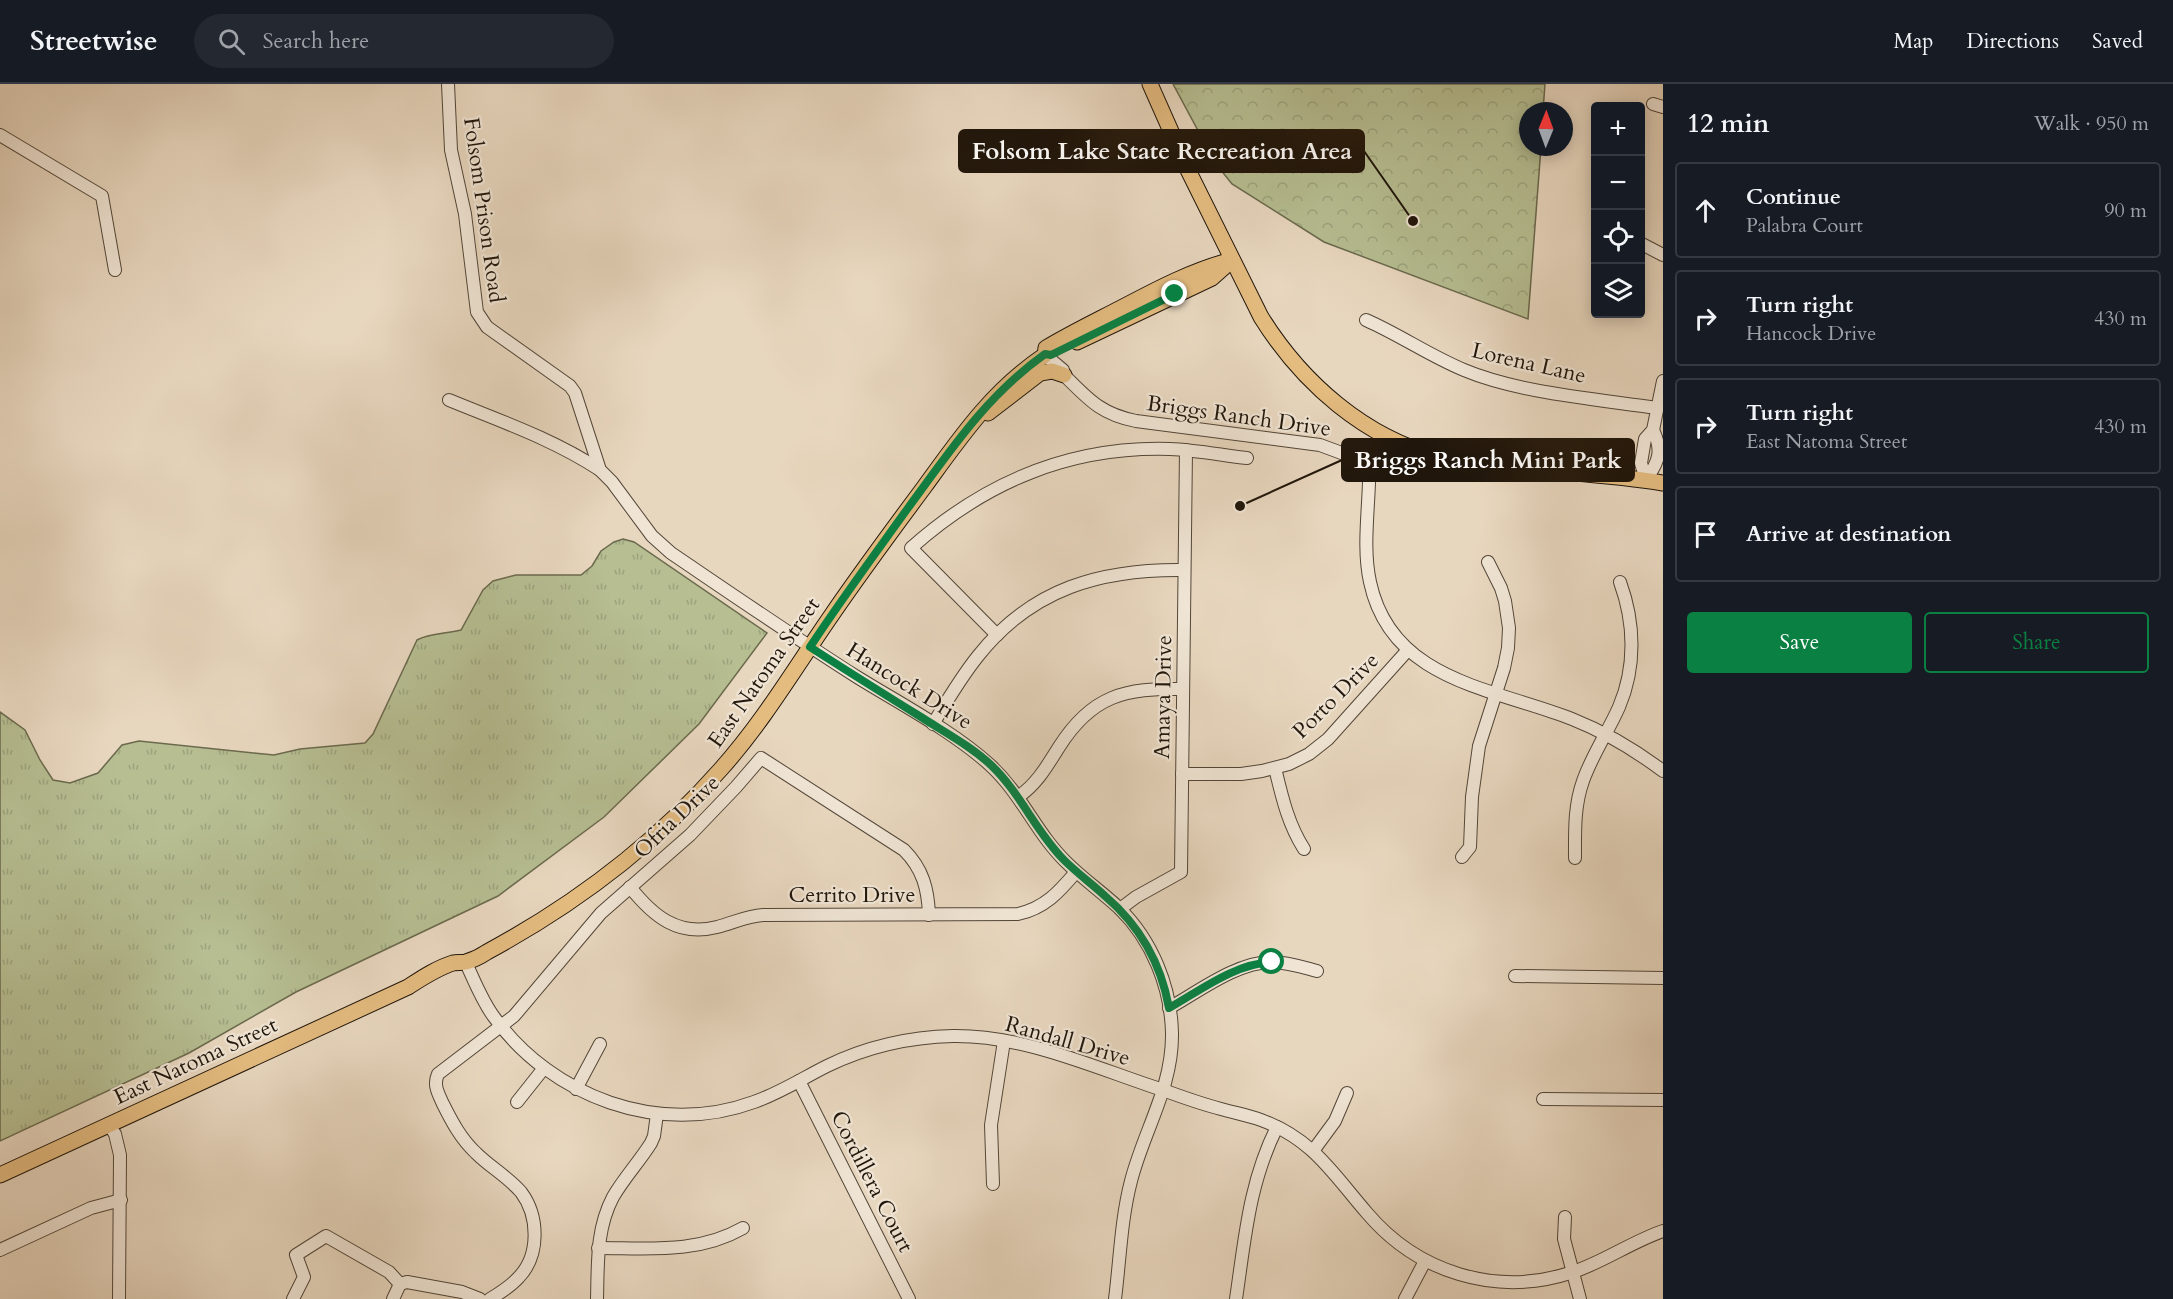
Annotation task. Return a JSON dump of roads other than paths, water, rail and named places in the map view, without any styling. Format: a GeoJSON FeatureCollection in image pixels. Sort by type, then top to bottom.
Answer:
{"type":"FeatureCollection","features":[{"type":"Feature","properties":{"kind":"main road"},"geometry":{"type":"LineString","coordinates":[[1150,84],[1232,260],[1273,337],[1301,370],[1335,402],[1364,424],[1400,444],[1441,458],[1485,465],[1663,483]]}},
{"type":"Feature","properties":{"kind":"main road","name":"East Natoma Street"},"geometry":{"type":"LineString","coordinates":[[0,1175],[408,987],[453,963],[466,963],[488,952],[609,874],[668,824],[709,783],[746,738],[770,708],[846,594],[972,422],[1007,383],[1045,354],[1046,348],[1061,339],[1150,293],[1207,267],[1232,260]]}},
{"type":"Feature","properties":{"kind":"main road"},"geometry":{"type":"LineString","coordinates":[[972,422],[993,411],[1040,373],[1052,371],[1064,375]]}},
{"type":"Feature","properties":{"kind":"street","name":"Folsom Prison Road"},"geometry":{"type":"LineString","coordinates":[[448,84],[452,159],[465,214],[477,312],[487,327],[570,386],[575,393],[600,470]]}},
{"type":"Feature","properties":{"kind":"street"},"geometry":{"type":"LineString","coordinates":[[0,135],[102,196],[115,270]]}},
{"type":"Feature","properties":{"kind":"street"},"geometry":{"type":"LineString","coordinates":[[1645,245],[1663,255]]}},
{"type":"Feature","properties":{"kind":"street","name":"Lorena Lane"},"geometry":{"type":"LineString","coordinates":[[1366,320],[1443,361],[1486,378],[1585,398],[1657,408]]}},
{"type":"Feature","properties":{"kind":"street","name":"Briggs Ranch Drive"},"geometry":{"type":"LineString","coordinates":[[1045,354],[1095,405],[1112,415],[1136,421],[1305,442],[1334,449],[1363,465],[1369,482],[1366,553],[1372,594],[1383,619],[1407,651],[1443,674],[1570,718],[1605,734],[1663,771]]}},
{"type":"Feature","properties":{"kind":"street"},"geometry":{"type":"LineString","coordinates":[[1646,480],[1641,463],[1645,439],[1653,430],[1663,381]]}},
{"type":"Feature","properties":{"kind":"street","name":"Folsom Prison Road"},"geometry":{"type":"LineString","coordinates":[[449,400],[547,440],[600,470],[661,545],[810,647]]}},
{"type":"Feature","properties":{"kind":"street"},"geometry":{"type":"LineString","coordinates":[[997,635],[911,548],[935,527],[975,499],[1001,485],[1042,468],[1075,458],[1115,451],[1147,449],[1186,450],[1247,459]]}},
{"type":"Feature","properties":{"kind":"street","name":"Amaya Drive"},"geometry":{"type":"LineString","coordinates":[[1120,909],[1136,897],[1181,872],[1186,450]]}},
{"type":"Feature","properties":{"kind":"street"},"geometry":{"type":"LineString","coordinates":[[1461,857],[1470,847],[1475,766],[1484,726],[1508,648],[1509,628],[1502,588],[1488,562]]}},
{"type":"Feature","properties":{"kind":"street"},"geometry":{"type":"LineString","coordinates":[[933,724],[969,668],[997,635],[1041,601],[1084,581],[1138,570],[1184,570]]}},
{"type":"Feature","properties":{"kind":"street"},"geometry":{"type":"LineString","coordinates":[[1575,858],[1578,796],[1587,769],[1621,699],[1630,663],[1629,611],[1620,582]]}},
{"type":"Feature","properties":{"kind":"street","name":"Hancock Drive"},"geometry":{"type":"LineString","coordinates":[[810,647],[978,754],[1006,781],[1053,848],[1076,872],[1120,909],[1134,926],[1160,971],[1169,1008],[1171,1053],[1164,1091],[1131,1180],[1115,1299]]}},
{"type":"Feature","properties":{"kind":"street","name":"Porto Drive"},"geometry":{"type":"LineString","coordinates":[[1182,774],[1240,774],[1289,764],[1310,754],[1328,739],[1407,651]]}},
{"type":"Feature","properties":{"kind":"street"},"geometry":{"type":"LineString","coordinates":[[1017,796],[1036,781],[1068,734],[1091,709],[1127,692],[1149,688],[1183,689]]}},
{"type":"Feature","properties":{"kind":"street","name":"Ofria Drive"},"geometry":{"type":"LineString","coordinates":[[490,1299],[512,1284],[525,1269],[534,1244],[534,1221],[521,1193],[476,1154],[453,1125],[436,1090],[435,1079],[442,1069],[501,1026],[528,1002],[551,971],[601,913],[690,835],[761,758],[904,850],[915,861],[926,883],[929,915]]}},
{"type":"Feature","properties":{"kind":"street"},"geometry":{"type":"LineString","coordinates":[[1275,768],[1293,832],[1304,849]]}},
{"type":"Feature","properties":{"kind":"street","name":"Cerrito Drive"},"geometry":{"type":"LineString","coordinates":[[630,887],[657,916],[671,923],[694,929],[718,927],[754,916],[1010,915],[1041,906],[1054,897],[1076,872]]}},
{"type":"Feature","properties":{"kind":"street"},"geometry":{"type":"LineString","coordinates":[[1169,1008],[1234,971],[1256,963],[1280,962],[1317,972]]}},
{"type":"Feature","properties":{"kind":"street","name":"Randall Drive"},"geometry":{"type":"LineString","coordinates":[[466,963],[492,1015],[544,1068],[576,1089],[618,1106],[657,1113],[699,1114],[729,1109],[774,1095],[845,1058],[903,1041],[952,1036],[1004,1041],[1042,1050],[1164,1091],[1260,1119],[1278,1127],[1313,1151],[1329,1166],[1368,1215],[1395,1242],[1425,1261],[1461,1276],[1493,1282],[1532,1281],[1573,1272],[1641,1239],[1663,1231]]}},
{"type":"Feature","properties":{"kind":"street"},"geometry":{"type":"LineString","coordinates":[[1515,976],[1663,978]]}},
{"type":"Feature","properties":{"kind":"street"},"geometry":{"type":"LineString","coordinates":[[993,1184],[991,1125],[1004,1041]]}},
{"type":"Feature","properties":{"kind":"street"},"geometry":{"type":"LineString","coordinates":[[576,1089],[600,1044]]}},
{"type":"Feature","properties":{"kind":"street"},"geometry":{"type":"LineString","coordinates":[[517,1102],[544,1068]]}},
{"type":"Feature","properties":{"kind":"street","name":"Cordillera Court"},"geometry":{"type":"LineString","coordinates":[[799,1081],[909,1299]]}},
{"type":"Feature","properties":{"kind":"street"},"geometry":{"type":"LineString","coordinates":[[1313,1151],[1335,1121],[1347,1093]]}},
{"type":"Feature","properties":{"kind":"street"},"geometry":{"type":"LineString","coordinates":[[1543,1099],[1663,1100]]}},
{"type":"Feature","properties":{"kind":"street"},"geometry":{"type":"LineString","coordinates":[[597,1299],[598,1248],[607,1211],[619,1187],[651,1143],[657,1113]]}},
{"type":"Feature","properties":{"kind":"street"},"geometry":{"type":"LineString","coordinates":[[109,1125],[116,1134],[119,1145],[121,1200],[119,1299]]}},
{"type":"Feature","properties":{"kind":"street"},"geometry":{"type":"LineString","coordinates":[[1236,1299],[1250,1201],[1255,1181],[1278,1127]]}},
{"type":"Feature","properties":{"kind":"street"},"geometry":{"type":"LineString","coordinates":[[0,1250],[91,1208],[121,1200]]}},
{"type":"Feature","properties":{"kind":"street"},"geometry":{"type":"LineString","coordinates":[[1565,1217],[1564,1239],[1580,1299]]}},
{"type":"Feature","properties":{"kind":"street"},"geometry":{"type":"LineString","coordinates":[[598,1248],[693,1247],[719,1240],[743,1228]]}},
{"type":"Feature","properties":{"kind":"street"},"geometry":{"type":"LineString","coordinates":[[293,1299],[304,1276],[297,1255],[326,1236],[389,1272],[400,1284]]}},
{"type":"Feature","properties":{"kind":"street"},"geometry":{"type":"LineString","coordinates":[[1405,1299],[1425,1261]]}},
{"type":"Feature","properties":{"kind":"street"},"geometry":{"type":"LineString","coordinates":[[400,1284],[411,1282],[462,1292],[480,1299]]}},
{"type":"Feature","properties":{"kind":"street"},"geometry":{"type":"LineString","coordinates":[[393,1299],[400,1284]]}},
{"type":"Feature","properties":{"kind":"place","name":"Folsom Lake State Recreation Area"},"geometry":{"type":"Point","coordinates":[1413,221]}},
{"type":"Feature","properties":{"kind":"place","name":"Briggs Ranch Mini Park"},"geometry":{"type":"Point","coordinates":[1240,506]}}]}
